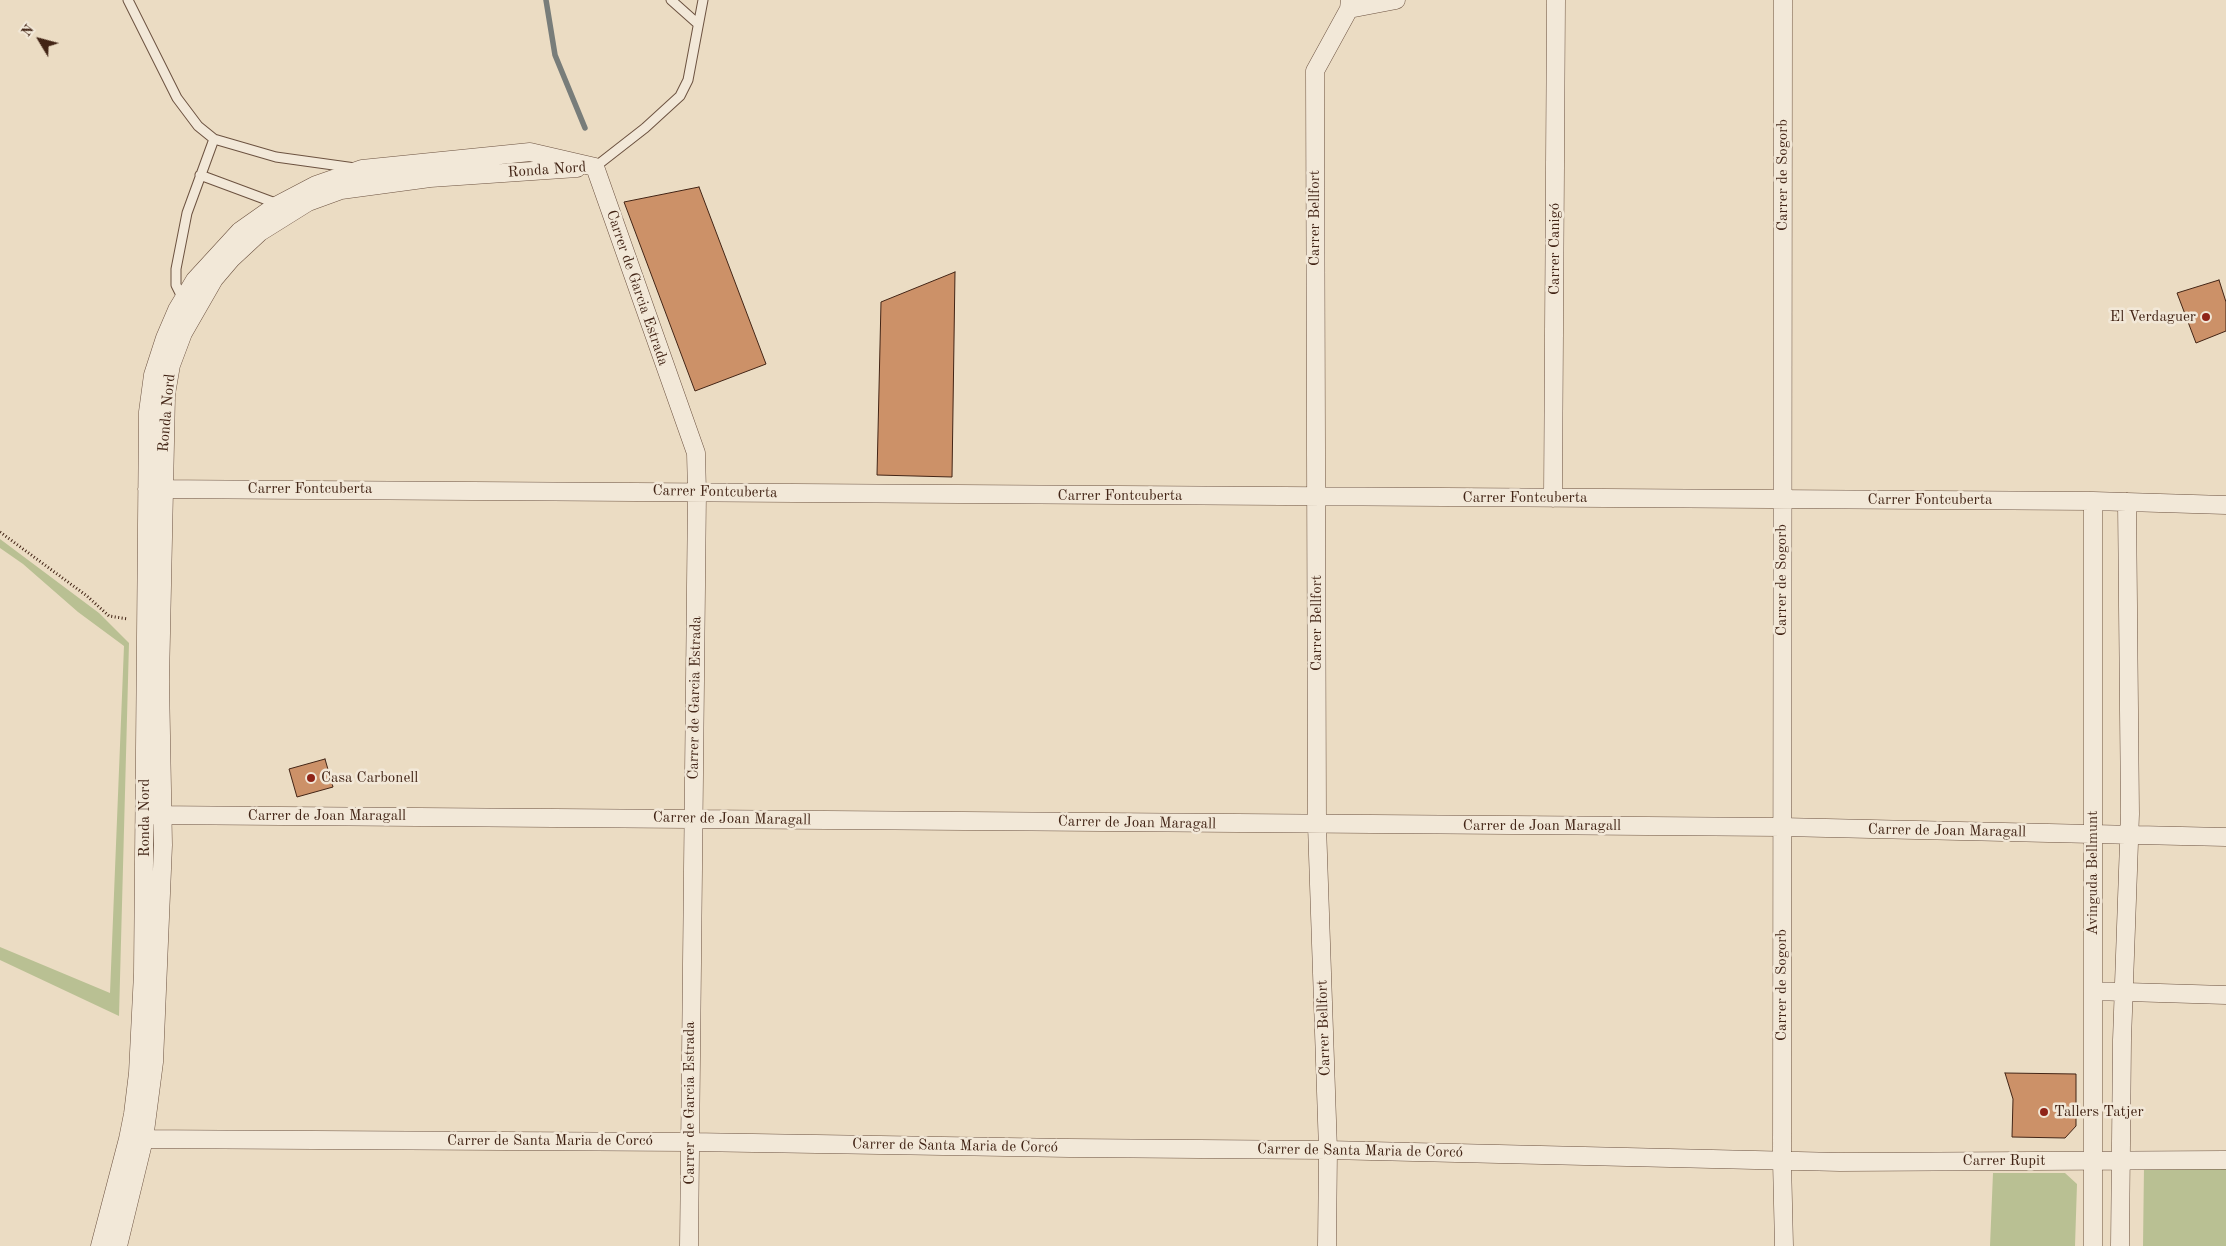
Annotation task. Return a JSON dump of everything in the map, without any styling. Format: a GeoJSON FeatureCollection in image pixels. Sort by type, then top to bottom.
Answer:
{"type":"FeatureCollection","features":[{"type":"Feature","properties":{"kind":"street"},"geometry":{"type":"LineString","coordinates":[[1350,5],[1396,0]]}},
{"type":"Feature","properties":{"kind":"street","name":"Carrer Canigó"},"geometry":{"type":"LineString","coordinates":[[1553,498],[1556,0]]}},
{"type":"Feature","properties":{"kind":"street","name":"Carrer de Sogorb"},"geometry":{"type":"LineString","coordinates":[[1783,0],[1782,1161],[1784,1246]]}},
{"type":"Feature","properties":{"kind":"street","name":"Carrer Bellfort"},"geometry":{"type":"LineString","coordinates":[[1327,1246],[1328,1150],[1317,825],[1315,71],[1350,5]]}},
{"type":"Feature","properties":{"kind":"street","name":"Ronda Nord"},"geometry":{"type":"LineString","coordinates":[[118,1246],[155,1043],[159,965],[162,814],[155,488],[148,412],[153,375],[165,338],[195,280],[240,231],[278,204],[316,185],[362,169],[530,152],[594,167]]}},
{"type":"Feature","properties":{"kind":"street","name":"Ronda Nord"},"geometry":{"type":"LineString","coordinates":[[100,1246],[136,1139],[133,1114],[138,1073],[142,991],[146,622],[155,488],[166,394],[171,365],[182,333],[214,279],[231,259],[260,232],[308,202],[341,190],[430,178],[594,167]]}},
{"type":"Feature","properties":{"kind":"street","name":"Carrer de Garcia Estrada"},"geometry":{"type":"LineString","coordinates":[[594,167],[696,453],[689,1246]]}},
{"type":"Feature","properties":{"kind":"street","name":"Carrer Fontcuberta"},"geometry":{"type":"LineString","coordinates":[[155,488],[2093,501],[2226,505]]}},
{"type":"Feature","properties":{"kind":"street","name":"Avinguda Bellmunt"},"geometry":{"type":"LineString","coordinates":[[2093,501],[2093,1246]]}},
{"type":"Feature","properties":{"kind":"street"},"geometry":{"type":"LineString","coordinates":[[2120,1246],[2124,992],[2129,835],[2127,502]]}},
{"type":"Feature","properties":{"kind":"street","name":"Carrer de Joan Maragall"},"geometry":{"type":"LineString","coordinates":[[145,815],[1782,828],[2226,837]]}},
{"type":"Feature","properties":{"kind":"street"},"geometry":{"type":"LineString","coordinates":[[2093,991],[2226,995]]}},
{"type":"Feature","properties":{"kind":"street","name":"Carrer de Santa Maria de Corcó"},"geometry":{"type":"LineString","coordinates":[[136,1139],[690,1142],[1328,1150],[1782,1161]]}},
{"type":"Feature","properties":{"kind":"street","name":"Carrer Rupit"},"geometry":{"type":"LineString","coordinates":[[1782,1161],[2226,1160]]}},
{"type":"Feature","properties":{"kind":"lane"},"geometry":{"type":"LineString","coordinates":[[128,0],[177,98],[198,126],[214,139],[276,157],[362,169]]}},
{"type":"Feature","properties":{"kind":"lane"},"geometry":{"type":"LineString","coordinates":[[671,0],[698,24]]}},
{"type":"Feature","properties":{"kind":"lane"},"geometry":{"type":"LineString","coordinates":[[594,167],[645,128],[680,96],[688,80],[703,0]]}},
{"type":"Feature","properties":{"kind":"lane"},"geometry":{"type":"LineString","coordinates":[[183,300],[176,285],[176,269],[187,213],[214,139]]}},
{"type":"Feature","properties":{"kind":"lane"},"geometry":{"type":"LineString","coordinates":[[200,176],[278,204]]}},
{"type":"Feature","properties":{"kind":"path"},"geometry":{"type":"LineString","coordinates":[[0,532],[87,596],[109,616],[146,622]]}},
{"type":"Feature","properties":{"kind":"green space"},"geometry":{"type":"Polygon","coordinates":[[[0,539],[99,613],[129,643],[119,1016],[0,960],[0,947],[110,993],[124,646],[78,612],[23,564],[0,548],[0,539]]]}},
{"type":"Feature","properties":{"kind":"green space"},"geometry":{"type":"Polygon","coordinates":[[[2144,1167],[2226,1168],[2226,1246],[2143,1246],[2144,1167]]]}},
{"type":"Feature","properties":{"kind":"green space"},"geometry":{"type":"Polygon","coordinates":[[[1993,1173],[2065,1173],[2077,1184],[2075,1246],[1990,1246],[1993,1173]]]}},
{"type":"Feature","properties":{"kind":"building"},"geometry":{"type":"Polygon","coordinates":[[[699,187],[766,364],[695,391],[624,202],[699,187]]]}},
{"type":"Feature","properties":{"kind":"building"},"geometry":{"type":"Polygon","coordinates":[[[955,272],[952,477],[877,475],[881,302],[955,272]]]}},
{"type":"Feature","properties":{"kind":"building","name":"El Verdaguer"},"geometry":{"type":"Polygon","coordinates":[[[2219,280],[2226,302],[2226,331],[2196,343],[2177,293],[2219,280]]]}},
{"type":"Feature","properties":{"kind":"building","name":"Casa Carbonell"},"geometry":{"type":"Polygon","coordinates":[[[325,759],[333,787],[297,797],[289,769],[325,759]]]}},
{"type":"Feature","properties":{"kind":"building","name":"Tallers Tatjer"},"geometry":{"type":"Polygon","coordinates":[[[2005,1073],[2076,1074],[2076,1126],[2065,1138],[2012,1137],[2013,1099],[2005,1073]]]}},
{"type":"Feature","properties":{"kind":"waterway"},"geometry":{"type":"LineString","coordinates":[[546,0],[555,55],[585,128]]}},
{"type":"Feature","properties":{"kind":"place","name":"El Verdaguer"},"geometry":{"type":"Point","coordinates":[2206,317]}},
{"type":"Feature","properties":{"kind":"place","name":"Casa Carbonell"},"geometry":{"type":"Point","coordinates":[311,778]}},
{"type":"Feature","properties":{"kind":"place","name":"Tallers Tatjer"},"geometry":{"type":"Point","coordinates":[2044,1112]}}]}
